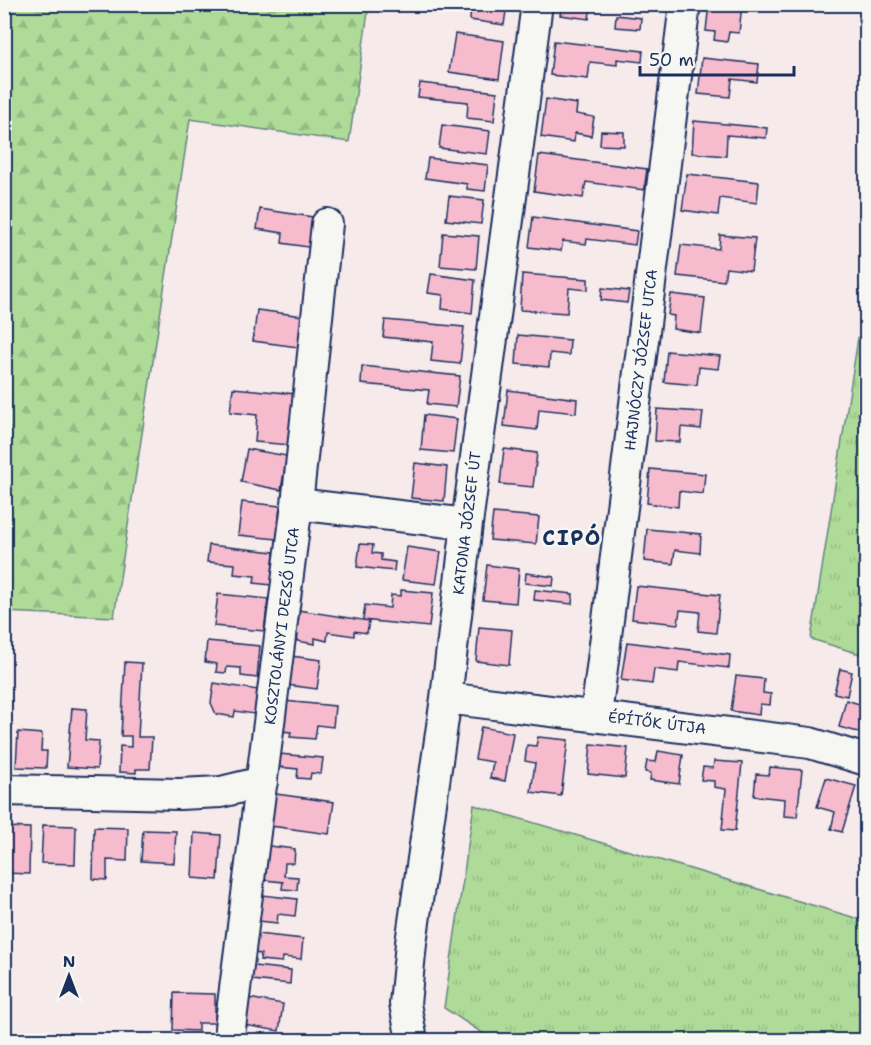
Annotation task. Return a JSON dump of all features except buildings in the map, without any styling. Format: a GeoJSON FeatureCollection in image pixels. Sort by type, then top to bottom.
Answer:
{"type":"FeatureCollection","features":[{"type":"Feature","properties":{"kind":"street","name":"KATONA JÓZSEF ÚT"},"geometry":{"type":"LineString","coordinates":[[412,1041],[405,1004],[411,943],[446,698],[466,524],[537,4]]}},
{"type":"Feature","properties":{"kind":"street","name":"HAJNÓCZY JÓZSEF UTCA"},"geometry":{"type":"LineString","coordinates":[[596,716],[685,4]]}},
{"type":"Feature","properties":{"kind":"street","name":"KOSZTOLÁNYI DEZSŐ UTCA"},"geometry":{"type":"LineString","coordinates":[[230,1028],[297,504],[327,224]]}},
{"type":"Feature","properties":{"kind":"street"},"geometry":{"type":"LineString","coordinates":[[297,504],[466,524]]}},
{"type":"Feature","properties":{"kind":"street","name":"ÉPÍTŐK ÚTJA"},"geometry":{"type":"LineString","coordinates":[[446,698],[810,743],[867,760]]}},
{"type":"Feature","properties":{"kind":"street"},"geometry":{"type":"LineString","coordinates":[[4,789],[179,794],[221,792],[262,782]]}},
{"type":"Feature","properties":{"kind":"green space"},"geometry":{"type":"Polygon","coordinates":[[[5,4],[369,5],[349,142],[190,119],[114,617],[5,612],[5,4]]]}},
{"type":"Feature","properties":{"kind":"green space"},"geometry":{"type":"Polygon","coordinates":[[[866,287],[866,656],[811,639],[866,287]]]}},
{"type":"Feature","properties":{"kind":"green space"},"geometry":{"type":"Polygon","coordinates":[[[474,805],[866,921],[866,1040],[493,1040],[444,1008],[474,805]]]}},
{"type":"Feature","properties":{"kind":"district","name":"CIPÓ"},"geometry":{"type":"Point","coordinates":[572,538]}}]}
